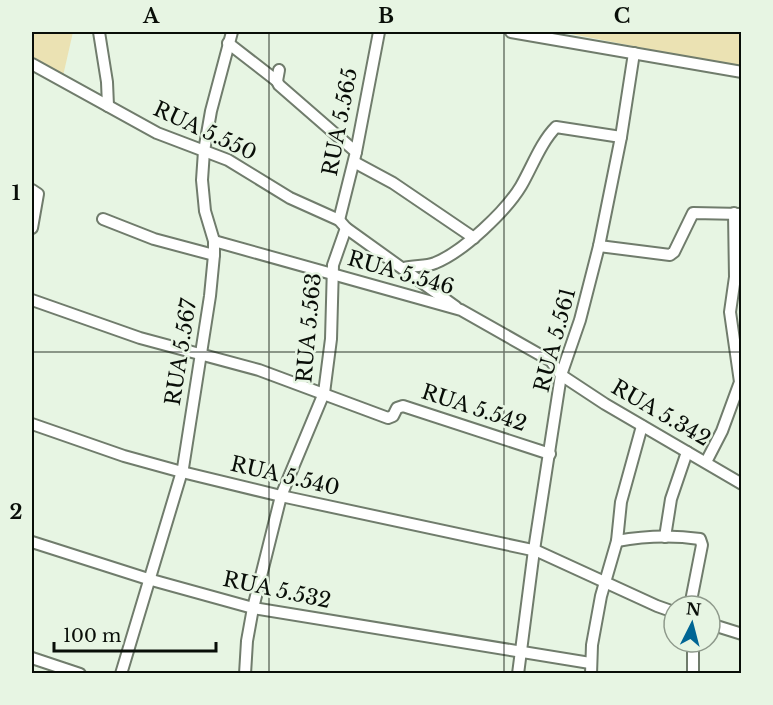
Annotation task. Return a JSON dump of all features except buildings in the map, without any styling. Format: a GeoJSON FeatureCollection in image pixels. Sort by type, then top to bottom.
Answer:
{"type":"FeatureCollection","features":[{"type":"Feature","properties":{"kind":"street"},"geometry":{"type":"LineString","coordinates":[[99,32],[107,82],[108,106]]}},
{"type":"Feature","properties":{"kind":"street","name":"RUA 5.567"},"geometry":{"type":"LineString","coordinates":[[121,674],[182,472],[210,297],[214,255],[214,241],[205,211],[202,180],[204,151],[211,111],[232,32]]}},
{"type":"Feature","properties":{"kind":"street","name":"RUA 5.565"},"geometry":{"type":"LineString","coordinates":[[343,224],[379,32]]}},
{"type":"Feature","properties":{"kind":"street"},"geometry":{"type":"LineString","coordinates":[[511,32],[741,72]]}},
{"type":"Feature","properties":{"kind":"street"},"geometry":{"type":"LineString","coordinates":[[228,43],[277,81],[355,157],[474,238]]}},
{"type":"Feature","properties":{"kind":"street","name":"RUA 5.561"},"geometry":{"type":"LineString","coordinates":[[518,674],[534,550],[561,375],[580,320],[598,246],[621,137],[634,53]]}},
{"type":"Feature","properties":{"kind":"street","name":"RUA 5.550"},"geometry":{"type":"LineString","coordinates":[[32,64],[157,133],[228,160],[290,198],[343,224],[461,310]]}},
{"type":"Feature","properties":{"kind":"street"},"geometry":{"type":"LineString","coordinates":[[277,81],[279,70]]}},
{"type":"Feature","properties":{"kind":"street"},"geometry":{"type":"LineString","coordinates":[[404,268],[434,264],[474,238],[519,190],[556,127],[621,137]]}},
{"type":"Feature","properties":{"kind":"street"},"geometry":{"type":"LineString","coordinates":[[32,190],[38,194],[32,228]]}},
{"type":"Feature","properties":{"kind":"street"},"geometry":{"type":"LineString","coordinates":[[598,246],[672,254],[693,213],[738,214],[735,277],[730,312],[740,382],[722,431],[706,462]]}},
{"type":"Feature","properties":{"kind":"street"},"geometry":{"type":"LineString","coordinates":[[103,219],[154,238],[214,255]]}},
{"type":"Feature","properties":{"kind":"street","name":"RUA 5.563"},"geometry":{"type":"LineString","coordinates":[[245,674],[247,641],[253,608],[281,496],[324,393],[331,339],[333,274],[343,224]]}},
{"type":"Feature","properties":{"kind":"street","name":"RUA 5.546"},"geometry":{"type":"LineString","coordinates":[[214,241],[461,310],[551,361],[561,375]]}},
{"type":"Feature","properties":{"kind":"street"},"geometry":{"type":"LineString","coordinates":[[32,300],[140,338],[259,370],[324,393]]}},
{"type":"Feature","properties":{"kind":"street","name":"RUA 5.342"},"geometry":{"type":"LineString","coordinates":[[561,375],[605,404],[741,484]]}},
{"type":"Feature","properties":{"kind":"street","name":"RUA 5.542"},"geometry":{"type":"LineString","coordinates":[[324,393],[390,418],[397,408],[403,406],[550,454]]}},
{"type":"Feature","properties":{"kind":"street","name":"RUA 5.540"},"geometry":{"type":"LineString","coordinates":[[32,424],[124,456],[182,472],[281,496],[534,550],[662,608]]}},
{"type":"Feature","properties":{"kind":"street"},"geometry":{"type":"LineString","coordinates":[[590,668],[601,596],[607,582],[617,541],[621,502],[642,426]]}},
{"type":"Feature","properties":{"kind":"street"},"geometry":{"type":"LineString","coordinates":[[665,537],[671,499],[687,452]]}},
{"type":"Feature","properties":{"kind":"street"},"geometry":{"type":"LineString","coordinates":[[617,541],[665,537],[686,537],[702,541],[692,594]]}},
{"type":"Feature","properties":{"kind":"street","name":"RUA 5.532"},"geometry":{"type":"LineString","coordinates":[[32,542],[148,579],[253,608],[521,651],[590,668]]}},
{"type":"Feature","properties":{"kind":"street"},"geometry":{"type":"LineString","coordinates":[[722,628],[741,634]]}},
{"type":"Feature","properties":{"kind":"street"},"geometry":{"type":"LineString","coordinates":[[693,654],[693,674]]}},
{"type":"Feature","properties":{"kind":"street"},"geometry":{"type":"LineString","coordinates":[[32,658],[80,674]]}},
{"type":"Feature","properties":{"kind":"shaded area"},"geometry":{"type":"Polygon","coordinates":[[[32,32],[73,32],[63,76],[32,62],[32,32]]]}},
{"type":"Feature","properties":{"kind":"shaded area"},"geometry":{"type":"Polygon","coordinates":[[[561,32],[741,32],[741,67],[561,32]]]}}]}
